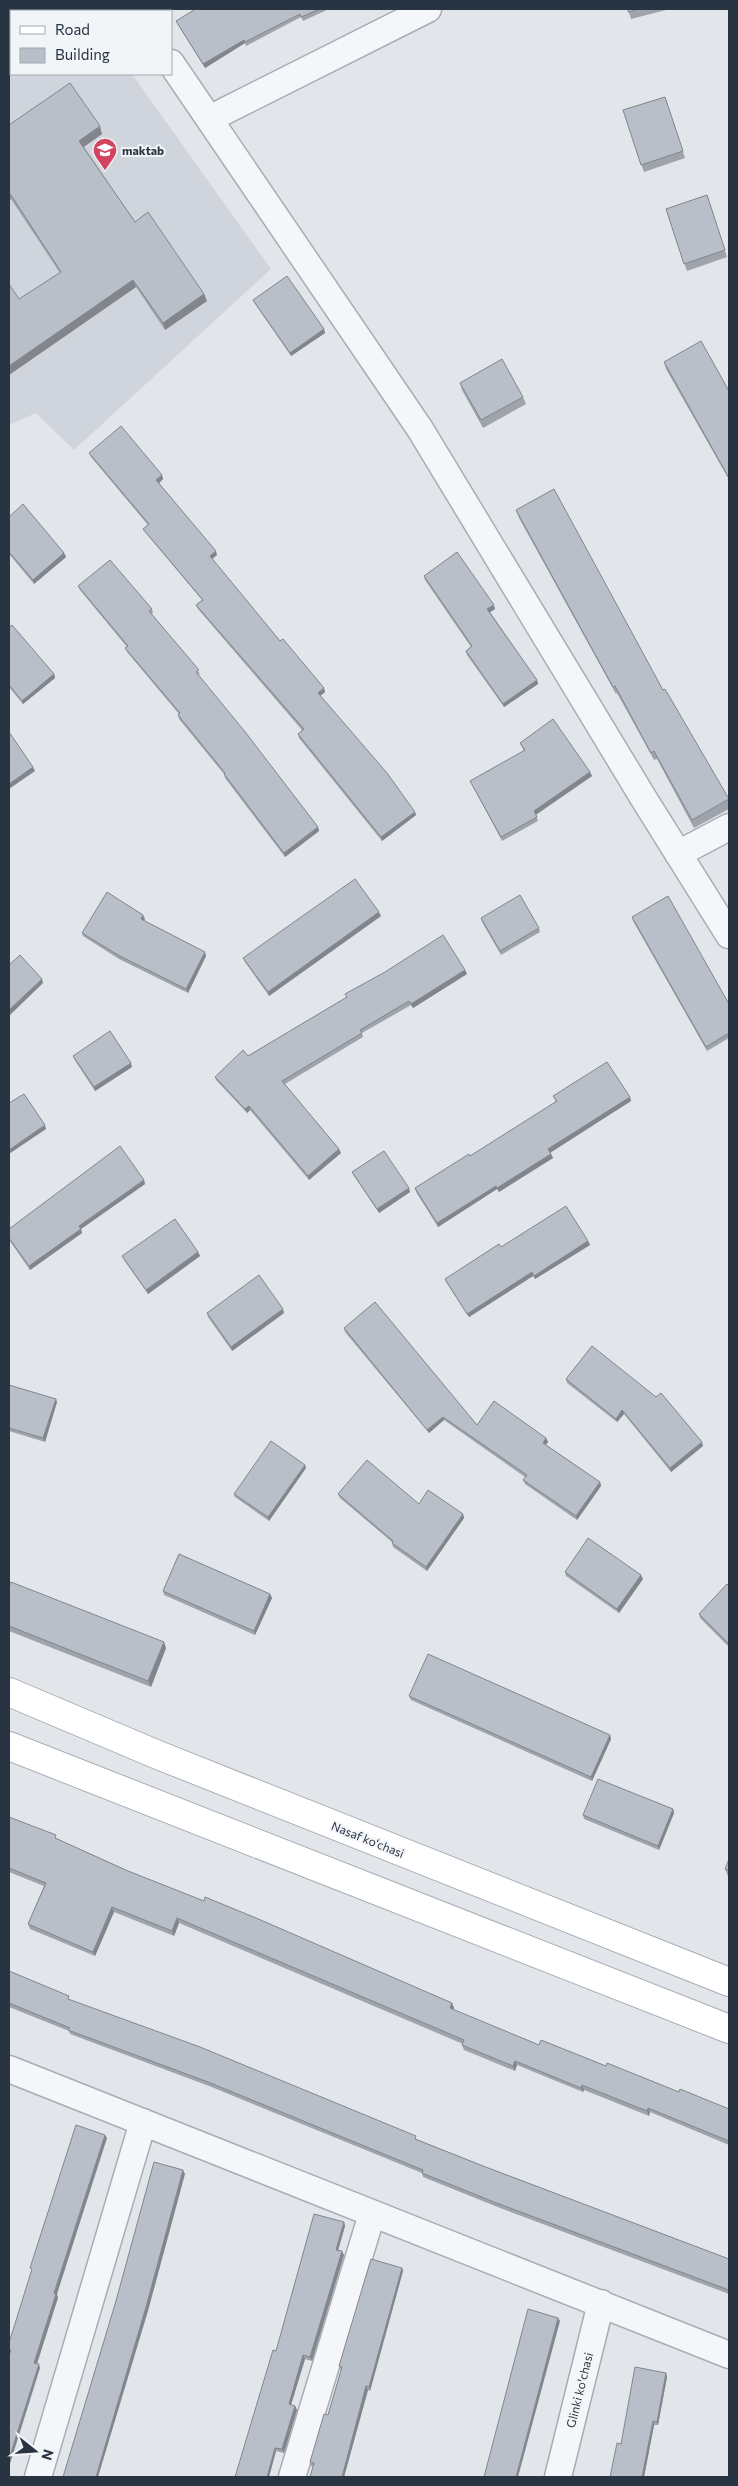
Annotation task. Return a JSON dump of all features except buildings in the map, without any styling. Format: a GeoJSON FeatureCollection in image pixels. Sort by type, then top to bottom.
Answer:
{"type":"FeatureCollection","features":[{"type":"Feature","properties":{"kind":"main road","name":"Nasaf ko‘chasi"},"geometry":{"type":"LineString","coordinates":[[9,1692],[167,1758],[729,1982]]}},
{"type":"Feature","properties":{"kind":"main road"},"geometry":{"type":"LineString","coordinates":[[9,1746],[729,2029]]}},
{"type":"Feature","properties":{"kind":"street"},"geometry":{"type":"LineString","coordinates":[[209,119],[428,9]]}},
{"type":"Feature","properties":{"kind":"street"},"geometry":{"type":"LineString","coordinates":[[172,65],[420,428],[729,935]]}},
{"type":"Feature","properties":{"kind":"street"},"geometry":{"type":"LineString","coordinates":[[678,854],[729,827]]}},
{"type":"Feature","properties":{"kind":"street"},"geometry":{"type":"LineString","coordinates":[[9,2069],[729,2355]]}},
{"type":"Feature","properties":{"kind":"street"},"geometry":{"type":"LineString","coordinates":[[38,2477],[143,2122]]}},
{"type":"Feature","properties":{"kind":"street"},"geometry":{"type":"LineString","coordinates":[[292,2477],[372,2214]]}},
{"type":"Feature","properties":{"kind":"street","name":"Glinki ko'chasi"},"geometry":{"type":"LineString","coordinates":[[558,2477],[601,2303]]}},
{"type":"Feature","properties":{"kind":"shaded area","name":"maktab"},"geometry":{"type":"Polygon","coordinates":[[[9,9],[86,9],[10,10],[10,75],[133,75],[271,269],[74,450],[36,413],[9,425],[9,9]]]}},
{"type":"Feature","properties":{"kind":"place","name":"maktab"},"geometry":{"type":"Point","coordinates":[105,171]}}]}
